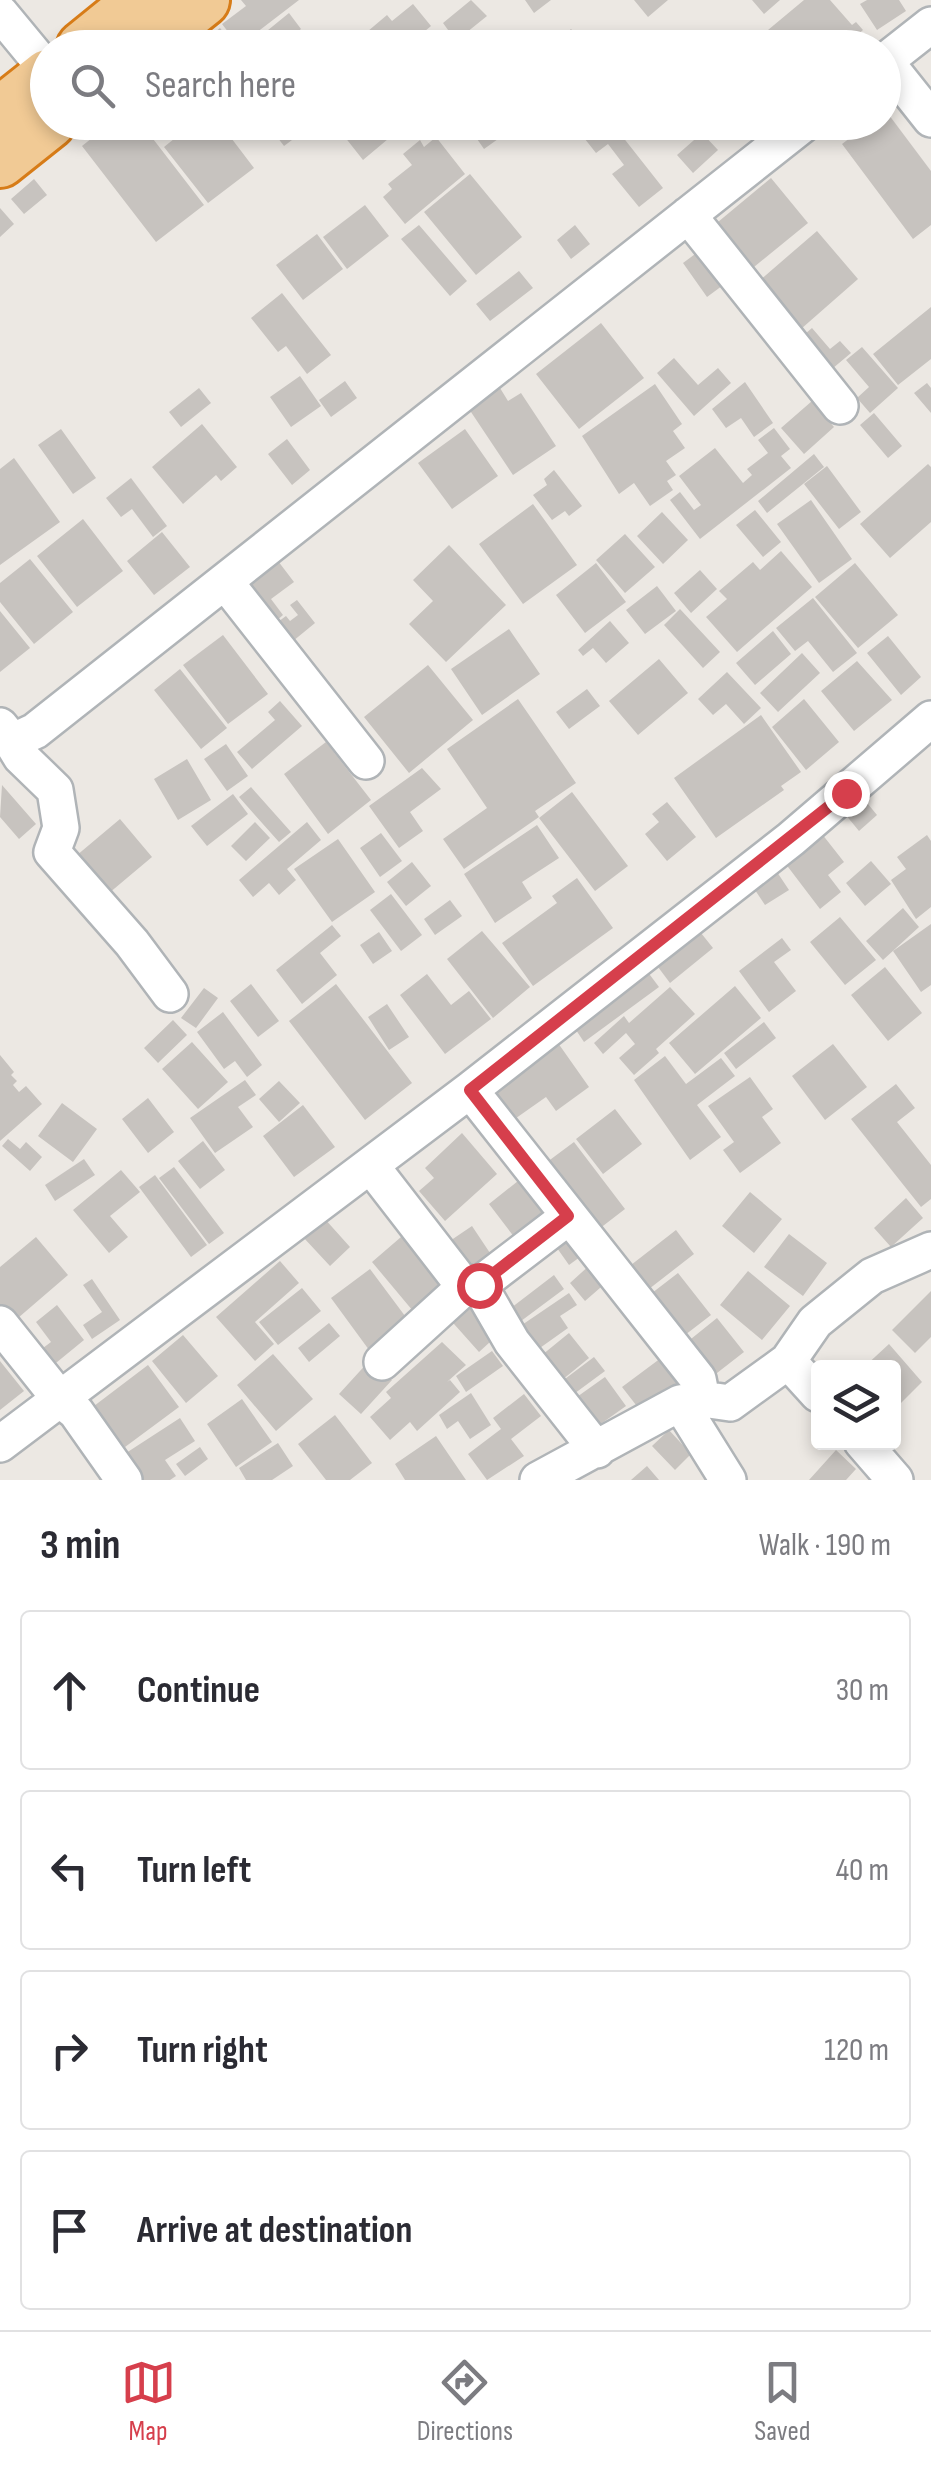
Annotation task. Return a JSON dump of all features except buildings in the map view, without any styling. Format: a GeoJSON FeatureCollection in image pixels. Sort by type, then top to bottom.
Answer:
{"type":"FeatureCollection","features":[{"type":"Feature","properties":{"kind":"highway"},"geometry":{"type":"LineString","coordinates":[[105,30],[142,0]]}},
{"type":"Feature","properties":{"kind":"highway"},"geometry":{"type":"LineString","coordinates":[[166,30],[203,0]]}},
{"type":"Feature","properties":{"kind":"highway"},"geometry":{"type":"LineString","coordinates":[[0,114],[30,89]]}},
{"type":"Feature","properties":{"kind":"highway"},"geometry":{"type":"LineString","coordinates":[[0,161],[30,137]]}},
{"type":"Feature","properties":{"kind":"street"},"geometry":{"type":"LineString","coordinates":[[0,13],[30,51]]}},
{"type":"Feature","properties":{"kind":"street"},"geometry":{"type":"LineString","coordinates":[[901,49],[931,25]]}},
{"type":"Feature","properties":{"kind":"street"},"geometry":{"type":"LineString","coordinates":[[901,83],[931,120]]}},
{"type":"Feature","properties":{"kind":"street"},"geometry":{"type":"LineString","coordinates":[[170,994],[132,943],[52,852],[61,828],[55,790],[7,749],[226,583],[334,492],[783,140]]}},
{"type":"Feature","properties":{"kind":"street"},"geometry":{"type":"LineString","coordinates":[[688,215],[840,406]]}},
{"type":"Feature","properties":{"kind":"street"},"geometry":{"type":"LineString","coordinates":[[226,583],[366,760]]}},
{"type":"Feature","properties":{"kind":"street"},"geometry":{"type":"LineString","coordinates":[[0,1444],[372,1166],[928,728]]}},
{"type":"Feature","properties":{"kind":"street"},"geometry":{"type":"LineString","coordinates":[[470,1090],[698,1380],[691,1401],[728,1480]]}},
{"type":"Feature","properties":{"kind":"street"},"geometry":{"type":"LineString","coordinates":[[372,1166],[460,1281],[474,1284],[512,1342],[597,1450]]}},
{"type":"Feature","properties":{"kind":"street"},"geometry":{"type":"LineString","coordinates":[[382,1362],[474,1284],[568,1216]]}},
{"type":"Feature","properties":{"kind":"street"},"geometry":{"type":"LineString","coordinates":[[538,1480],[691,1401],[730,1403],[788,1361],[815,1322],[872,1276],[931,1250]]}},
{"type":"Feature","properties":{"kind":"street"},"geometry":{"type":"LineString","coordinates":[[0,1324],[60,1399],[76,1412],[124,1480]]}},
{"type":"Feature","properties":{"kind":"street"},"geometry":{"type":"LineString","coordinates":[[788,1361],[811,1386]]}},
{"type":"Feature","properties":{"kind":"street"},"geometry":{"type":"LineString","coordinates":[[869,1450],[895,1480]]}},
{"type":"Feature","properties":{"kind":"route"},"geometry":{"type":"LineString","coordinates":[[479,1285],[568,1216],[470,1090],[846,793]]}}]}
